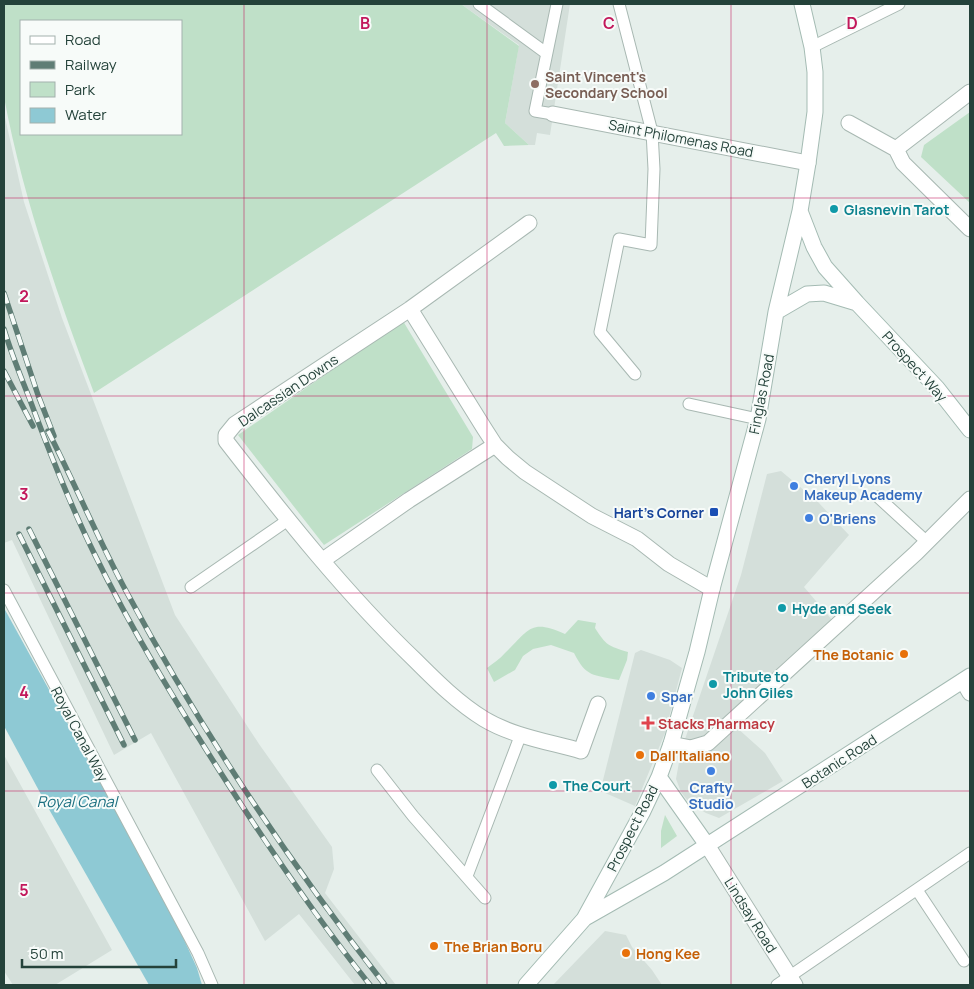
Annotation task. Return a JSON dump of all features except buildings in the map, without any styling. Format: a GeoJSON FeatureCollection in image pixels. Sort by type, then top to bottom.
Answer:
{"type":"FeatureCollection","features":[{"type":"Feature","properties":{"kind":"street","name":"Finglas Road"},"geometry":{"type":"LineString","coordinates":[[658,777],[671,744],[697,652],[712,589],[758,420],[776,312],[800,211],[815,112],[815,72],[812,47],[802,4]]}},
{"type":"Feature","properties":{"kind":"street"},"geometry":{"type":"LineString","coordinates":[[896,149],[970,92]]}},
{"type":"Feature","properties":{"kind":"street","name":"Saint Philomenas Road"},"geometry":{"type":"LineString","coordinates":[[553,114],[808,163]]}},
{"type":"Feature","properties":{"kind":"street"},"geometry":{"type":"LineString","coordinates":[[849,123],[896,149],[903,163],[970,229]]}},
{"type":"Feature","properties":{"kind":"street","name":"Prospect Way"},"geometry":{"type":"LineString","coordinates":[[800,211],[814,247],[825,266],[937,388],[970,430]]}},
{"type":"Feature","properties":{"kind":"street","name":"Dalcassian Downs"},"geometry":{"type":"LineString","coordinates":[[529,223],[410,309],[235,424],[226,435],[226,441],[288,520],[379,625],[454,697],[484,720],[521,734],[581,751],[598,704]]}},
{"type":"Feature","properties":{"kind":"street","name":"Prospect Way"},"geometry":{"type":"LineString","coordinates":[[776,312],[807,294],[824,293],[857,303]]}},
{"type":"Feature","properties":{"kind":"street"},"geometry":{"type":"LineString","coordinates":[[410,309],[495,445],[508,458],[592,516],[637,539],[669,564],[712,589]]}},
{"type":"Feature","properties":{"kind":"street"},"geometry":{"type":"LineString","coordinates":[[323,560],[409,500],[495,445]]}},
{"type":"Feature","properties":{"kind":"street"},"geometry":{"type":"LineString","coordinates":[[671,744],[691,748],[708,743],[927,542],[970,499]]}},
{"type":"Feature","properties":{"kind":"street","name":"Botanic Road"},"geometry":{"type":"LineString","coordinates":[[707,845],[968,683]]}},
{"type":"Feature","properties":{"kind":"street","name":"Prospect Road"},"geometry":{"type":"LineString","coordinates":[[584,919],[664,873],[707,845],[658,777]]}},
{"type":"Feature","properties":{"kind":"street","name":"Prospect Road"},"geometry":{"type":"LineString","coordinates":[[526,985],[584,919],[642,813],[658,777]]}},
{"type":"Feature","properties":{"kind":"street","name":"Lindsay Road"},"geometry":{"type":"LineString","coordinates":[[707,845],[793,981]]}},
{"type":"Feature","properties":{"kind":"lane"},"geometry":{"type":"LineString","coordinates":[[479,4],[546,53]]}},
{"type":"Feature","properties":{"kind":"lane"},"geometry":{"type":"LineString","coordinates":[[553,114],[536,111],[557,4]]}},
{"type":"Feature","properties":{"kind":"lane"},"geometry":{"type":"LineString","coordinates":[[619,4],[652,132],[654,169],[651,245],[619,239],[600,332],[635,374]]}},
{"type":"Feature","properties":{"kind":"lane"},"geometry":{"type":"LineString","coordinates":[[812,47],[899,4]]}},
{"type":"Feature","properties":{"kind":"lane"},"geometry":{"type":"LineString","coordinates":[[689,404],[758,420]]}},
{"type":"Feature","properties":{"kind":"lane"},"geometry":{"type":"LineString","coordinates":[[878,496],[927,542]]}},
{"type":"Feature","properties":{"kind":"lane"},"geometry":{"type":"LineString","coordinates":[[191,586],[288,520]]}},
{"type":"Feature","properties":{"kind":"lane","name":"Royal Canal Way"},"geometry":{"type":"LineString","coordinates":[[4,590],[198,952],[212,985]]}},
{"type":"Feature","properties":{"kind":"lane"},"geometry":{"type":"LineString","coordinates":[[467,876],[521,734]]}},
{"type":"Feature","properties":{"kind":"lane"},"geometry":{"type":"LineString","coordinates":[[376,770],[413,816],[486,898]]}},
{"type":"Feature","properties":{"kind":"lane"},"geometry":{"type":"LineString","coordinates":[[777,985],[793,981],[970,853]]}},
{"type":"Feature","properties":{"kind":"lane"},"geometry":{"type":"LineString","coordinates":[[917,890],[964,961]]}},
{"type":"Feature","properties":{"kind":"shaded area","name":"Saint Vincent's Secondary School"},"geometry":{"type":"Polygon","coordinates":[[[461,4],[570,4],[550,135],[537,133],[535,145],[529,145],[505,123],[519,45],[461,4]]]}},
{"type":"Feature","properties":{"kind":"shaded area"},"geometry":{"type":"Polygon","coordinates":[[[4,113],[24,202],[62,318],[175,615],[259,744],[332,847],[334,869],[325,893],[396,985],[355,985],[299,914],[265,941],[151,733],[114,755],[12,540],[4,543],[4,113]]]}},
{"type":"Feature","properties":{"kind":"shaded area"},"geometry":{"type":"Polygon","coordinates":[[[781,471],[818,502],[849,535],[804,587],[839,628],[736,727],[765,753],[783,781],[719,818],[690,804],[681,792],[676,779],[681,751],[741,575],[767,474],[781,471]]]}},
{"type":"Feature","properties":{"kind":"shaded area"},"geometry":{"type":"Polygon","coordinates":[[[641,650],[670,660],[682,668],[665,733],[635,806],[603,792],[603,780],[635,653],[641,650]]]}},
{"type":"Feature","properties":{"kind":"shaded area"},"geometry":{"type":"Polygon","coordinates":[[[4,755],[112,950],[55,985],[13,985],[4,971],[4,755]]]}},
{"type":"Feature","properties":{"kind":"shaded area"},"geometry":{"type":"Polygon","coordinates":[[[605,931],[626,935],[632,947],[662,985],[553,985],[605,931]]]}},
{"type":"Feature","properties":{"kind":"green space"},"geometry":{"type":"Polygon","coordinates":[[[4,4],[461,4],[519,46],[505,123],[529,145],[504,146],[496,133],[94,393],[67,320],[31,210],[4,97],[4,4]]]}},
{"type":"Feature","properties":{"kind":"green space"},"geometry":{"type":"Polygon","coordinates":[[[970,112],[970,203],[921,157],[924,145],[970,112]]]}},
{"type":"Feature","properties":{"kind":"green space"},"geometry":{"type":"Polygon","coordinates":[[[403,321],[473,437],[472,449],[324,545],[238,435],[403,321]]]}},
{"type":"Feature","properties":{"kind":"green space"},"geometry":{"type":"Polygon","coordinates":[[[578,620],[596,623],[595,628],[605,641],[628,652],[619,680],[591,674],[582,667],[574,653],[551,645],[533,649],[523,656],[515,670],[494,682],[487,668],[525,633],[537,627],[544,627],[565,634],[578,620]]]}},
{"type":"Feature","properties":{"kind":"green space"},"geometry":{"type":"Polygon","coordinates":[[[665,815],[677,836],[661,848],[661,831],[665,815]]]}},
{"type":"Feature","properties":{"kind":"water","name":"Royal Canal"},"geometry":{"type":"Polygon","coordinates":[[[4,608],[171,911],[197,968],[202,985],[149,985],[4,726],[4,608]]]}},
{"type":"Feature","properties":{"kind":"railway"},"geometry":{"type":"LineString","coordinates":[[4,293],[38,395],[54,436]]}},
{"type":"Feature","properties":{"kind":"railway"},"geometry":{"type":"LineString","coordinates":[[4,329],[44,438],[76,514],[108,581],[156,668],[190,725],[295,885],[370,985]]}},
{"type":"Feature","properties":{"kind":"railway"},"geometry":{"type":"LineString","coordinates":[[4,371],[33,426]]}},
{"type":"Feature","properties":{"kind":"railway"},"geometry":{"type":"LineString","coordinates":[[48,431],[126,591],[184,694],[247,794],[280,842],[314,891],[385,985]]}},
{"type":"Feature","properties":{"kind":"railway"},"geometry":{"type":"LineString","coordinates":[[29,529],[135,740]]}},
{"type":"Feature","properties":{"kind":"railway"},"geometry":{"type":"LineString","coordinates":[[19,534],[124,745]]}},
{"type":"Feature","properties":{"kind":"place","name":"Saint Vincent's Secondary School"},"geometry":{"type":"Point","coordinates":[535,84]}},
{"type":"Feature","properties":{"kind":"place","name":"Glasnevin Tarot"},"geometry":{"type":"Point","coordinates":[834,209]}},
{"type":"Feature","properties":{"kind":"place","name":"Cheryl Lyons Makeup Academy"},"geometry":{"type":"Point","coordinates":[794,486]}},
{"type":"Feature","properties":{"kind":"place","name":"Hart's Corner"},"geometry":{"type":"Point","coordinates":[714,512]}},
{"type":"Feature","properties":{"kind":"place","name":"O'Briens"},"geometry":{"type":"Point","coordinates":[809,518]}},
{"type":"Feature","properties":{"kind":"place","name":"Hyde and Seek"},"geometry":{"type":"Point","coordinates":[782,608]}},
{"type":"Feature","properties":{"kind":"place","name":"The Botanic"},"geometry":{"type":"Point","coordinates":[904,654]}},
{"type":"Feature","properties":{"kind":"place","name":"Tribute to John Giles"},"geometry":{"type":"Point","coordinates":[713,684]}},
{"type":"Feature","properties":{"kind":"place","name":"Spar"},"geometry":{"type":"Point","coordinates":[651,696]}},
{"type":"Feature","properties":{"kind":"place","name":"Stacks Pharmacy"},"geometry":{"type":"Point","coordinates":[648,723]}},
{"type":"Feature","properties":{"kind":"place","name":"Dall'Italiano"},"geometry":{"type":"Point","coordinates":[640,755]}},
{"type":"Feature","properties":{"kind":"place","name":"Crafty Studio"},"geometry":{"type":"Point","coordinates":[711,771]}},
{"type":"Feature","properties":{"kind":"place","name":"The Court"},"geometry":{"type":"Point","coordinates":[553,785]}},
{"type":"Feature","properties":{"kind":"place","name":"The Brian Boru"},"geometry":{"type":"Point","coordinates":[434,946]}},
{"type":"Feature","properties":{"kind":"place","name":"Hong Kee"},"geometry":{"type":"Point","coordinates":[626,953]}}]}
